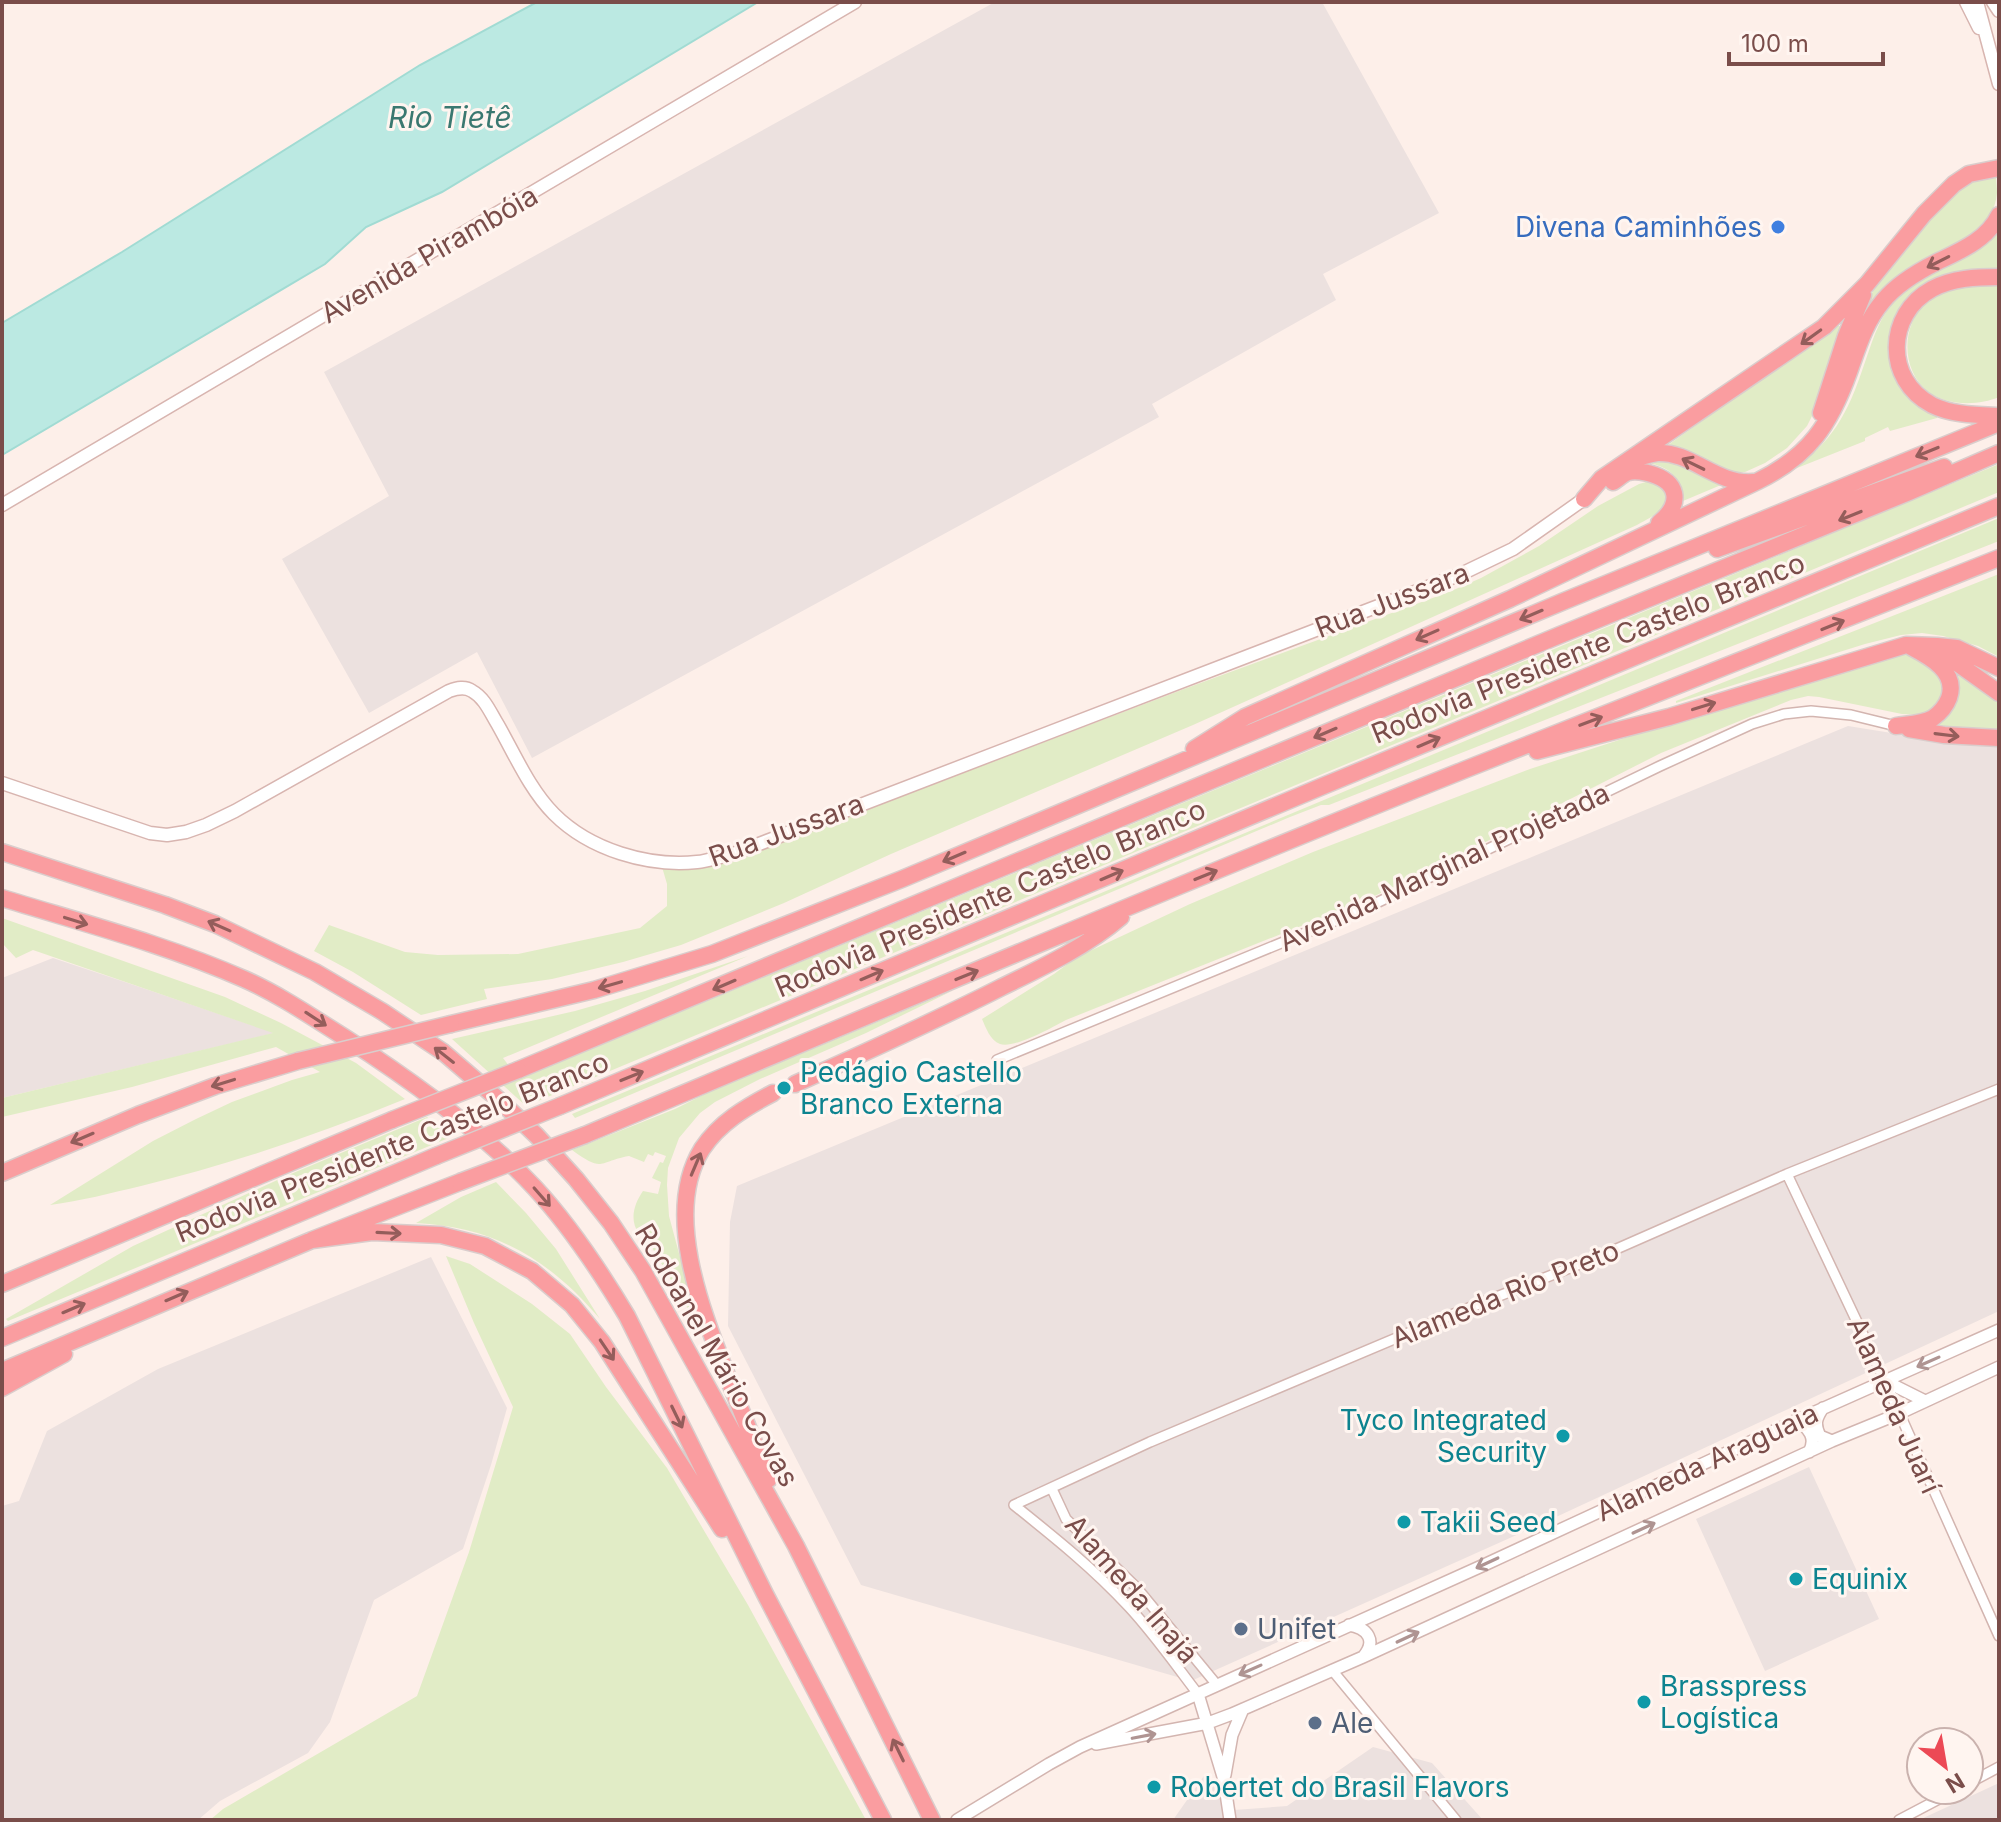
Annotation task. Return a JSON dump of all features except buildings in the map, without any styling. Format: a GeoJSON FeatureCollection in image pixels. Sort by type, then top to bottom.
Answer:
{"type":"FeatureCollection","features":[{"type":"Feature","properties":{"kind":"highway"},"geometry":{"type":"LineString","coordinates":[[1584,499],[1602,478],[1824,327],[1867,284],[1924,214],[1954,184],[1969,174],[1999,168]]}},
{"type":"Feature","properties":{"kind":"highway"},"geometry":{"type":"LineString","coordinates":[[1168,767],[1245,717],[1510,599],[1792,462],[1816,437],[1832,414],[1861,335],[1885,299],[1910,277],[1975,242],[1991,228],[1999,215]]}},
{"type":"Feature","properties":{"kind":"highway"},"geometry":{"type":"LineString","coordinates":[[1999,277],[1976,277],[1948,283],[1922,295],[1902,320],[1896,352],[1909,385],[1931,405],[1968,415],[1999,416]]}},
{"type":"Feature","properties":{"kind":"highway"},"geometry":{"type":"LineString","coordinates":[[1792,462],[1821,415],[1846,336],[1867,284]]}},
{"type":"Feature","properties":{"kind":"highway"},"geometry":{"type":"LineString","coordinates":[[2,1173],[215,1086],[298,1061],[594,990],[712,954],[916,873],[1999,423]]}},
{"type":"Feature","properties":{"kind":"highway"},"geometry":{"type":"LineString","coordinates":[[1627,461],[1655,453],[1675,455],[1722,478],[1742,483],[1758,481]]}},
{"type":"Feature","properties":{"kind":"highway"},"geometry":{"type":"LineString","coordinates":[[1562,602],[1603,592],[1935,469],[1992,456]]}},
{"type":"Feature","properties":{"kind":"highway","name":"Rodovia Presidente Castelo Branco"},"geometry":{"type":"LineString","coordinates":[[2,1284],[1992,456]]}},
{"type":"Feature","properties":{"kind":"highway"},"geometry":{"type":"LineString","coordinates":[[1584,499],[1630,471],[1661,478],[1673,488],[1674,502],[1672,510],[1649,531]]}},
{"type":"Feature","properties":{"kind":"highway","name":"Rodovia Presidente Castelo Branco"},"geometry":{"type":"LineString","coordinates":[[2,1338],[1999,506]]}},
{"type":"Feature","properties":{"kind":"highway"},"geometry":{"type":"LineString","coordinates":[[2,1371],[312,1240],[585,1135],[1466,769],[1999,558]]}},
{"type":"Feature","properties":{"kind":"highway"},"geometry":{"type":"LineString","coordinates":[[1466,769],[1669,717],[1914,645],[1957,648],[1999,668]]}},
{"type":"Feature","properties":{"kind":"highway"},"geometry":{"type":"LineString","coordinates":[[1914,645],[1957,663],[1999,693]]}},
{"type":"Feature","properties":{"kind":"highway"},"geometry":{"type":"LineString","coordinates":[[1896,726],[1934,717],[1947,703],[1951,689],[1946,673],[1914,645]]}},
{"type":"Feature","properties":{"kind":"highway"},"geometry":{"type":"LineString","coordinates":[[1896,726],[1944,735],[1999,738]]}},
{"type":"Feature","properties":{"kind":"highway","name":"Rodoanel Mário Covas"},"geometry":{"type":"LineString","coordinates":[[2,852],[190,914],[303,966],[383,1012],[443,1052],[537,1136],[611,1223],[643,1271],[796,1546],[932,1820]]}},
{"type":"Feature","properties":{"kind":"highway","name":"Rodoanel Mário Covas"},"geometry":{"type":"LineString","coordinates":[[2,898],[176,953],[245,979],[291,1003],[387,1065],[465,1123],[533,1187],[570,1230],[627,1316],[765,1594],[883,1820]]}},
{"type":"Feature","properties":{"kind":"highway"},"geometry":{"type":"LineString","coordinates":[[795,1084],[926,1025],[1032,972],[1100,933],[1134,905]]}},
{"type":"Feature","properties":{"kind":"highway"},"geometry":{"type":"LineString","coordinates":[[773,1093],[736,1115],[701,1151],[689,1181],[686,1216],[694,1280],[705,1320],[796,1546]]}},
{"type":"Feature","properties":{"kind":"highway"},"geometry":{"type":"LineString","coordinates":[[312,1240],[372,1232],[441,1235],[485,1246],[532,1271],[572,1305],[602,1342],[765,1594]]}},
{"type":"Feature","properties":{"kind":"highway"},"geometry":{"type":"LineString","coordinates":[[2,1388],[127,1317]]}},
{"type":"Feature","properties":{"kind":"main road","name":"Avenida Pirambóia"},"geometry":{"type":"LineString","coordinates":[[2,505],[855,2]]}},
{"type":"Feature","properties":{"kind":"main road"},"geometry":{"type":"LineString","coordinates":[[1966,2],[1988,45]]}},
{"type":"Feature","properties":{"kind":"main road"},"geometry":{"type":"LineString","coordinates":[[1977,2],[1999,84]]}},
{"type":"Feature","properties":{"kind":"main road"},"geometry":{"type":"LineString","coordinates":[[1993,2],[1999,11]]}},
{"type":"Feature","properties":{"kind":"main road","name":"Rua Jussara"},"geometry":{"type":"LineString","coordinates":[[2,783],[150,833],[167,835],[186,832],[235,811],[449,691],[465,688],[474,691],[485,703],[541,798],[570,827],[625,855],[670,863],[699,862],[733,854],[1459,575],[1513,549],[1584,499]]}},
{"type":"Feature","properties":{"kind":"street","name":"Avenida Marginal Projetada"},"geometry":{"type":"LineString","coordinates":[[997,1060],[1366,908],[1752,724],[1784,714],[1811,711],[1851,715],[1896,726]]}},
{"type":"Feature","properties":{"kind":"street","name":"Alameda Rio Preto"},"geometry":{"type":"LineString","coordinates":[[1014,1505],[1150,1442],[1451,1315],[1605,1254],[1787,1174],[1999,1089]]}},
{"type":"Feature","properties":{"kind":"street","name":"Alameda Juarí"},"geometry":{"type":"LineString","coordinates":[[1787,1174],[1885,1381],[1999,1636]]}},
{"type":"Feature","properties":{"kind":"street","name":"Alameda Araguaia"},"geometry":{"type":"LineString","coordinates":[[1080,1747],[1999,1330]]}},
{"type":"Feature","properties":{"kind":"street","name":"Alameda Araguaia"},"geometry":{"type":"LineString","coordinates":[[1080,1747],[1208,1723],[1243,1709],[1999,1367]]}},
{"type":"Feature","properties":{"kind":"street"},"geometry":{"type":"LineString","coordinates":[[1885,1381],[1925,1401]]}},
{"type":"Feature","properties":{"kind":"street"},"geometry":{"type":"LineString","coordinates":[[1824,1408],[1817,1416],[1816,1426],[1820,1436],[1832,1441]]}},
{"type":"Feature","properties":{"kind":"street"},"geometry":{"type":"LineString","coordinates":[[1796,1420],[1811,1434],[1809,1452]]}},
{"type":"Feature","properties":{"kind":"street","name":"Alameda Inajá"},"geometry":{"type":"LineString","coordinates":[[1052,1489],[1066,1519],[1137,1588],[1217,1685]]}},
{"type":"Feature","properties":{"kind":"street","name":"Alameda Inajá"},"geometry":{"type":"LineString","coordinates":[[1014,1505],[1053,1536],[1127,1605],[1198,1694]]}},
{"type":"Feature","properties":{"kind":"street"},"geometry":{"type":"LineString","coordinates":[[1349,1625],[1361,1628],[1369,1636],[1370,1648],[1363,1657]]}},
{"type":"Feature","properties":{"kind":"street"},"geometry":{"type":"LineString","coordinates":[[1332,1670],[1456,1820]]}},
{"type":"Feature","properties":{"kind":"street"},"geometry":{"type":"LineString","coordinates":[[1198,1694],[1224,1780],[1230,1820]]}},
{"type":"Feature","properties":{"kind":"street"},"geometry":{"type":"LineString","coordinates":[[1224,1780],[1232,1735],[1243,1709]]}},
{"type":"Feature","properties":{"kind":"street"},"geometry":{"type":"LineString","coordinates":[[957,1820],[1080,1747]]}},
{"type":"Feature","properties":{"kind":"street"},"geometry":{"type":"LineString","coordinates":[[1899,1820],[1926,1806]]}},
{"type":"Feature","properties":{"kind":"shaded area"},"geometry":{"type":"Polygon","coordinates":[[[995,2],[1322,2],[1439,213],[1323,274],[1336,300],[1152,404],[1159,417],[532,758],[477,652],[369,713],[282,559],[389,496],[324,372],[995,2]]]}},
{"type":"Feature","properties":{"kind":"shaded area"},"geometry":{"type":"Polygon","coordinates":[[[1848,726],[1960,744],[1999,747],[1999,1311],[1541,1524],[1191,1681],[861,1585],[728,1326],[730,1222],[737,1186],[1848,726]]]}},
{"type":"Feature","properties":{"kind":"shaded area"},"geometry":{"type":"Polygon","coordinates":[[[53,958],[275,1033],[2,1098],[2,978],[53,958]]]}},
{"type":"Feature","properties":{"kind":"shaded area"},"geometry":{"type":"Polygon","coordinates":[[[431,1257],[507,1408],[463,1549],[374,1600],[330,1722],[308,1753],[220,1801],[198,1820],[2,1820],[2,1506],[19,1501],[47,1431],[158,1369],[431,1257]]]}},
{"type":"Feature","properties":{"kind":"shaded area","name":"Equinix"},"geometry":{"type":"Polygon","coordinates":[[[1809,1467],[1879,1619],[1765,1671],[1696,1519],[1809,1467]]]}},
{"type":"Feature","properties":{"kind":"shaded area"},"geometry":{"type":"Polygon","coordinates":[[[1373,1747],[1432,1763],[1483,1820],[1173,1820],[1206,1773],[1234,1810],[1287,1806],[1373,1747]]]}},
{"type":"Feature","properties":{"kind":"shaded area"},"geometry":{"type":"Polygon","coordinates":[[[1999,1783],[1999,1820],[1919,1820],[1949,1806],[1985,1806],[1985,1789],[1999,1783]]]}},
{"type":"Feature","properties":{"kind":"green space"},"geometry":{"type":"Polygon","coordinates":[[[1996,174],[1997,193],[1993,209],[1985,222],[1959,242],[1900,274],[1855,326],[1878,284],[1940,206],[1968,181],[1996,174]]]}},
{"type":"Feature","properties":{"kind":"green space"},"geometry":{"type":"Polygon","coordinates":[[[1999,232],[1999,270],[1938,281],[1891,347],[1937,418],[1890,431],[1888,427],[1865,438],[1865,441],[1787,472],[1816,451],[1836,426],[1852,398],[1879,325],[1892,304],[1917,283],[1974,252],[1999,232]]]}},
{"type":"Feature","properties":{"kind":"green space"},"geometry":{"type":"Polygon","coordinates":[[[1971,283],[1999,283],[1999,397],[1982,402],[1953,402],[1935,396],[1918,382],[1909,359],[1908,335],[1918,312],[1926,303],[1942,293],[1971,283]]]}},
{"type":"Feature","properties":{"kind":"green space"},"geometry":{"type":"Polygon","coordinates":[[[1836,326],[1841,326],[1841,331],[1827,367],[1821,398],[1807,426],[1787,448],[1745,472],[1729,472],[1682,448],[1668,445],[1836,326]]]}},
{"type":"Feature","properties":{"kind":"green space"},"geometry":{"type":"Polygon","coordinates":[[[1652,460],[1681,463],[1721,485],[1683,501],[1675,476],[1652,464],[1652,460]]]}},
{"type":"Feature","properties":{"kind":"green space"},"geometry":{"type":"Polygon","coordinates":[[[1999,464],[1999,492],[526,1106],[452,1039],[575,1011],[748,956],[503,1058],[519,1079],[1999,464]]]}},
{"type":"Feature","properties":{"kind":"green space"},"geometry":{"type":"Polygon","coordinates":[[[1647,479],[1655,481],[1667,492],[1666,499],[1657,513],[1637,525],[1193,725],[681,945],[552,979],[484,989],[487,999],[421,1015],[314,951],[329,925],[405,952],[438,955],[518,954],[640,928],[667,906],[667,884],[662,867],[733,860],[1449,592],[1539,546],[1598,506],[1647,479]]]}},
{"type":"Feature","properties":{"kind":"green space"},"geometry":{"type":"Polygon","coordinates":[[[1999,518],[1999,541],[1329,805],[1290,817],[575,1118],[572,1114],[1999,518]]]}},
{"type":"Feature","properties":{"kind":"green space"},"geometry":{"type":"Polygon","coordinates":[[[1999,574],[1999,657],[1978,646],[1943,636],[1922,633],[1901,635],[1676,703],[1676,701],[1999,574]]]}},
{"type":"Feature","properties":{"kind":"green space"},"geometry":{"type":"Polygon","coordinates":[[[1880,655],[1906,655],[1933,665],[1946,684],[1939,707],[1921,715],[1819,697],[1791,700],[1661,753],[1366,900],[1066,1020],[1024,1040],[1000,1044],[991,1037],[982,1019],[1077,957],[1190,904],[1313,852],[1530,769],[1880,655]]]}},
{"type":"Feature","properties":{"kind":"green space"},"geometry":{"type":"Polygon","coordinates":[[[1952,667],[1999,697],[1999,730],[1938,728],[1937,725],[1951,711],[1956,699],[1952,667]]]}},
{"type":"Feature","properties":{"kind":"green space"},"geometry":{"type":"Polygon","coordinates":[[[2,918],[225,997],[356,1063],[405,1099],[308,1136],[209,1168],[50,1205],[153,1141],[196,1119],[232,1102],[320,1072],[276,1047],[132,1087],[2,1117],[2,1098],[273,1033],[33,950],[16,958],[2,943],[2,918]]]}},
{"type":"Feature","properties":{"kind":"green space"},"geometry":{"type":"Polygon","coordinates":[[[954,990],[715,1102],[700,1113],[679,1138],[668,1168],[669,1216],[699,1328],[643,1232],[639,1234],[636,1229],[633,1218],[643,1191],[658,1194],[661,1182],[652,1178],[666,1156],[655,1152],[653,1156],[648,1154],[644,1162],[629,1156],[596,1164],[572,1150],[954,990]]]}},
{"type":"Feature","properties":{"kind":"green space"},"geometry":{"type":"Polygon","coordinates":[[[427,1117],[451,1137],[8,1321],[6,1319],[133,1246],[286,1176],[427,1117]]]}},
{"type":"Feature","properties":{"kind":"green space"},"geometry":{"type":"Polygon","coordinates":[[[496,1182],[556,1249],[600,1319],[561,1279],[518,1250],[471,1231],[416,1223],[461,1197],[496,1182]]]}},
{"type":"Feature","properties":{"kind":"green space"},"geometry":{"type":"Polygon","coordinates":[[[446,1256],[470,1264],[532,1304],[570,1334],[667,1468],[748,1605],[866,1820],[210,1820],[223,1809],[417,1696],[469,1552],[513,1407],[446,1256]]]}},
{"type":"Feature","properties":{"kind":"water","name":"Rio Tietê"},"geometry":{"type":"Polygon","coordinates":[[[537,2],[758,2],[442,192],[366,227],[325,264],[2,455],[2,323],[122,252],[420,65],[537,2]]]}},
{"type":"Feature","properties":{"kind":"place","name":"Divena Caminhões"},"geometry":{"type":"Point","coordinates":[1778,227]}},
{"type":"Feature","properties":{"kind":"place","name":"Pedágio Castello Branco Externa"},"geometry":{"type":"Point","coordinates":[784,1088]}},
{"type":"Feature","properties":{"kind":"place","name":"Tyco Integrated Security"},"geometry":{"type":"Point","coordinates":[1563,1436]}},
{"type":"Feature","properties":{"kind":"place","name":"Takii Seed"},"geometry":{"type":"Point","coordinates":[1404,1522]}},
{"type":"Feature","properties":{"kind":"place","name":"Equinix"},"geometry":{"type":"Point","coordinates":[1796,1579]}},
{"type":"Feature","properties":{"kind":"place","name":"Unifet"},"geometry":{"type":"Point","coordinates":[1241,1629]}},
{"type":"Feature","properties":{"kind":"place","name":"Brasspress Logística"},"geometry":{"type":"Point","coordinates":[1644,1702]}},
{"type":"Feature","properties":{"kind":"place","name":"Ale"},"geometry":{"type":"Point","coordinates":[1315,1723]}},
{"type":"Feature","properties":{"kind":"place","name":"Robertet do Brasil Flavors"},"geometry":{"type":"Point","coordinates":[1154,1787]}}]}
